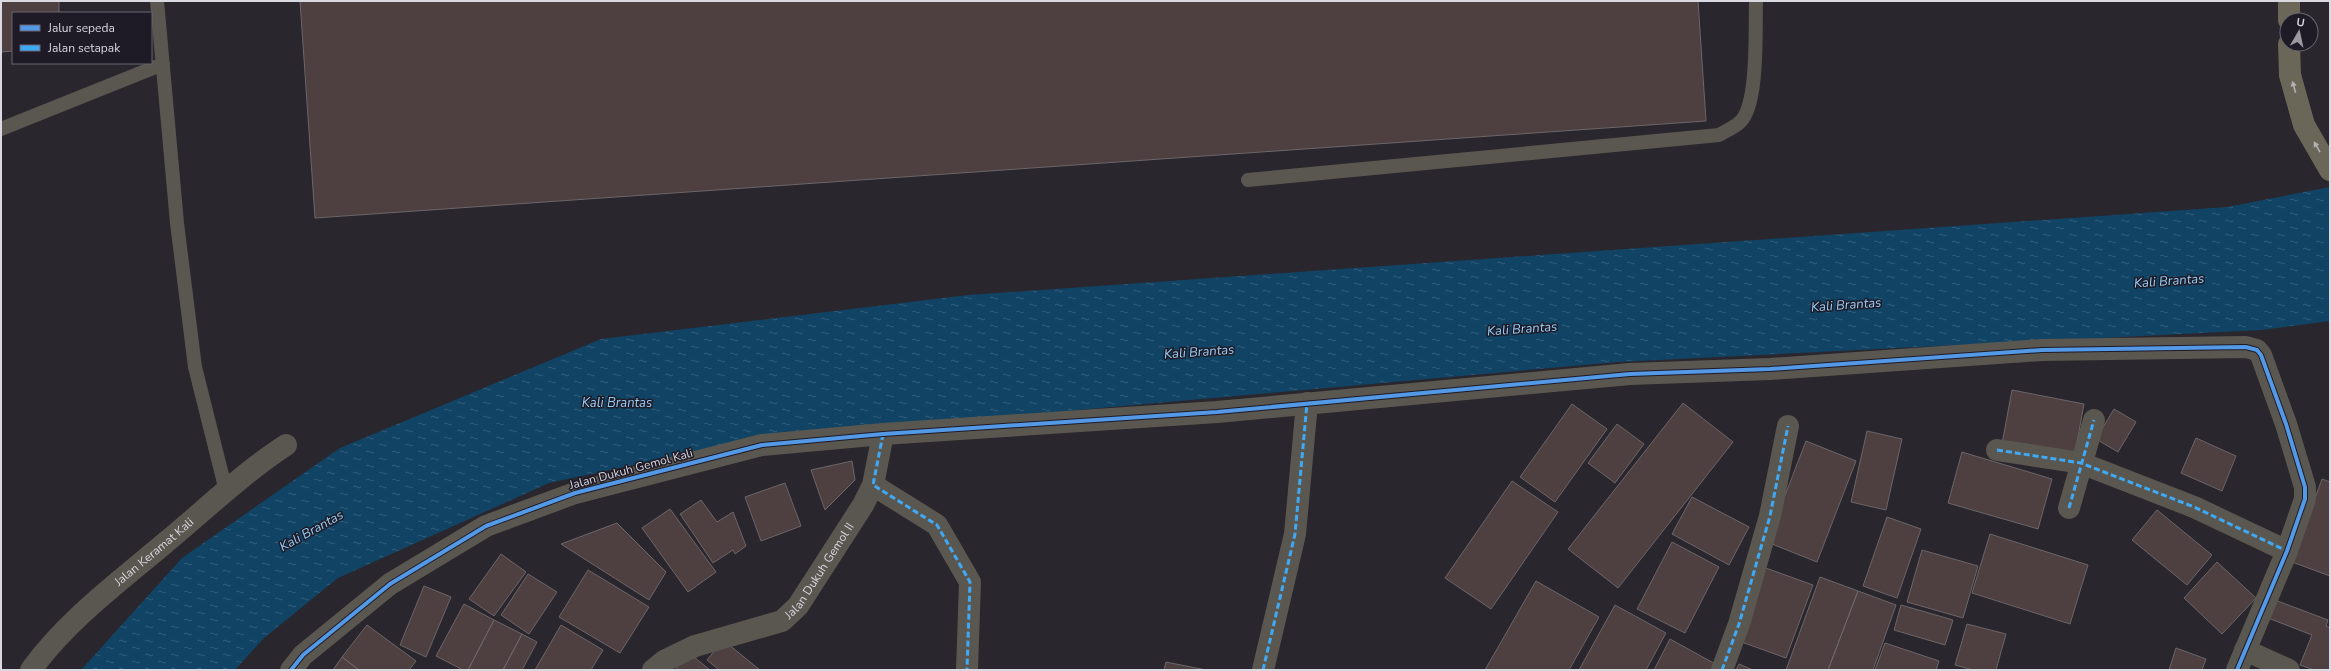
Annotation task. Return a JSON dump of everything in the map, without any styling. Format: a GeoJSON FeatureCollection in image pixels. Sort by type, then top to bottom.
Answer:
{"type":"FeatureCollection","features":[{"type":"Feature","properties":{"kind":"highway"},"geometry":{"type":"LineString","coordinates":[[2289,1],[2289,12]]}},
{"type":"Feature","properties":{"kind":"highway"},"geometry":{"type":"LineString","coordinates":[[2289,52],[2290,75],[2304,125],[2330,170]]}},
{"type":"Feature","properties":{"kind":"street","name":"Jalan Dukuh Gemol Kali"},"geometry":{"type":"LineString","coordinates":[[291,670],[303,655],[390,584],[486,526],[575,493],[762,445],[883,434],[1307,404],[1630,374],[1770,369],[2042,350],[2246,347],[2257,350],[2261,355],[2286,424],[2305,487],[2305,499],[2287,551],[2241,660]]}},
{"type":"Feature","properties":{"kind":"street"},"geometry":{"type":"LineString","coordinates":[[1263,670],[1295,534],[1307,404]]}},
{"type":"Feature","properties":{"kind":"street"},"geometry":{"type":"LineString","coordinates":[[2069,508],[2094,420]]}},
{"type":"Feature","properties":{"kind":"street"},"geometry":{"type":"LineString","coordinates":[[1722,670],[1739,624],[1770,516],[1788,426]]}},
{"type":"Feature","properties":{"kind":"street","name":"Jalan Dukuh Gemol II"},"geometry":{"type":"LineString","coordinates":[[653,670],[664,662],[695,646],[782,621],[798,606],[863,505],[873,485],[883,434]]}},
{"type":"Feature","properties":{"kind":"street","name":"Jalan Keramat Kali"},"geometry":{"type":"LineString","coordinates":[[31,670],[79,616],[226,491],[263,461],[286,446]]}},
{"type":"Feature","properties":{"kind":"street"},"geometry":{"type":"LineString","coordinates":[[1998,450],[2081,462],[2194,507],[2287,551]]}},
{"type":"Feature","properties":{"kind":"street"},"geometry":{"type":"LineString","coordinates":[[873,485],[937,524],[970,582],[967,670]]}},
{"type":"Feature","properties":{"kind":"street"},"geometry":{"type":"LineString","coordinates":[[2241,660],[2289,670]]}},
{"type":"Feature","properties":{"kind":"lane"},"geometry":{"type":"LineString","coordinates":[[157,1],[177,223],[195,367],[226,491]]}},
{"type":"Feature","properties":{"kind":"lane"},"geometry":{"type":"LineString","coordinates":[[1248,180],[1719,135],[1741,122],[1750,104],[1754,75],[1756,1]]}},
{"type":"Feature","properties":{"kind":"lane"},"geometry":{"type":"LineString","coordinates":[[1,129],[163,64]]}},
{"type":"Feature","properties":{"kind":"water","name":"Kali Brantas"},"geometry":{"type":"Polygon","coordinates":[[[2330,187],[2330,321],[2262,330],[1618,362],[965,420],[774,435],[549,483],[338,578],[264,638],[235,670],[81,670],[182,558],[340,448],[601,339],[968,295],[2227,207],[2330,187]]]}},
{"type":"Feature","properties":{"kind":"building"},"geometry":{"type":"Polygon","coordinates":[[[1,1],[59,1],[59,12],[12,12],[12,51],[1,52],[1,1]]]}},
{"type":"Feature","properties":{"kind":"building"},"geometry":{"type":"Polygon","coordinates":[[[300,1],[1698,1],[1706,121],[315,218],[300,1]]]}},
{"type":"Feature","properties":{"kind":"building"},"geometry":{"type":"Polygon","coordinates":[[[2012,390],[2084,404],[2074,458],[2002,444],[2012,390]]]}},
{"type":"Feature","properties":{"kind":"building"},"geometry":{"type":"Polygon","coordinates":[[[1683,403],[1733,442],[1618,588],[1568,549],[1683,403]]]}},
{"type":"Feature","properties":{"kind":"building"},"geometry":{"type":"Polygon","coordinates":[[[1572,404],[1607,429],[1555,502],[1520,477],[1572,404]]]}},
{"type":"Feature","properties":{"kind":"building"},"geometry":{"type":"Polygon","coordinates":[[[2114,409],[2136,422],[2118,452],[2096,439],[2114,409]]]}},
{"type":"Feature","properties":{"kind":"building"},"geometry":{"type":"Polygon","coordinates":[[[1617,424],[1644,444],[1615,483],[1588,463],[1617,424]]]}},
{"type":"Feature","properties":{"kind":"building"},"geometry":{"type":"Polygon","coordinates":[[[1867,431],[1902,439],[1886,510],[1851,502],[1867,431]]]}},
{"type":"Feature","properties":{"kind":"building"},"geometry":{"type":"Polygon","coordinates":[[[2196,438],[2236,456],[2222,491],[2181,473],[2196,438]]]}},
{"type":"Feature","properties":{"kind":"building"},"geometry":{"type":"Polygon","coordinates":[[[1806,441],[1856,461],[1817,562],[1767,542],[1806,441]]]}},
{"type":"Feature","properties":{"kind":"building"},"geometry":{"type":"Polygon","coordinates":[[[1962,452],[2052,479],[2038,529],[1948,503],[1962,452]]]}},
{"type":"Feature","properties":{"kind":"building"},"geometry":{"type":"Polygon","coordinates":[[[852,461],[855,480],[825,510],[811,470],[852,461]]]}},
{"type":"Feature","properties":{"kind":"building"},"geometry":{"type":"Polygon","coordinates":[[[2322,479],[2330,482],[2330,576],[2292,562],[2322,479]]]}},
{"type":"Feature","properties":{"kind":"building"},"geometry":{"type":"Polygon","coordinates":[[[1512,481],[1558,512],[1491,609],[1445,578],[1512,481]]]}},
{"type":"Feature","properties":{"kind":"building"},"geometry":{"type":"Polygon","coordinates":[[[785,483],[801,526],[761,541],[745,497],[785,483]]]}},
{"type":"Feature","properties":{"kind":"building"},"geometry":{"type":"Polygon","coordinates":[[[1692,497],[1749,527],[1729,565],[1672,534],[1692,497]]]}},
{"type":"Feature","properties":{"kind":"building"},"geometry":{"type":"Polygon","coordinates":[[[701,500],[717,522],[733,512],[746,546],[735,554],[733,550],[713,563],[680,514],[701,500]]]}},
{"type":"Feature","properties":{"kind":"building"},"geometry":{"type":"Polygon","coordinates":[[[670,509],[716,572],[688,592],[642,528],[670,509]]]}},
{"type":"Feature","properties":{"kind":"building"},"geometry":{"type":"Polygon","coordinates":[[[2157,510],[2212,555],[2187,585],[2132,540],[2157,510]]]}},
{"type":"Feature","properties":{"kind":"building"},"geometry":{"type":"Polygon","coordinates":[[[1887,517],[1921,529],[1897,598],[1863,586],[1887,517]]]}},
{"type":"Feature","properties":{"kind":"building"},"geometry":{"type":"Polygon","coordinates":[[[617,523],[666,572],[649,600],[561,544],[617,523]]]}},
{"type":"Feature","properties":{"kind":"building"},"geometry":{"type":"Polygon","coordinates":[[[1990,534],[2088,565],[2070,624],[1972,593],[1990,534]]]}},
{"type":"Feature","properties":{"kind":"building"},"geometry":{"type":"Polygon","coordinates":[[[1672,542],[1719,567],[1685,633],[1637,609],[1672,542]]]}},
{"type":"Feature","properties":{"kind":"building"},"geometry":{"type":"Polygon","coordinates":[[[1922,550],[1978,566],[1963,618],[1907,602],[1922,550]]]}},
{"type":"Feature","properties":{"kind":"building"},"geometry":{"type":"Polygon","coordinates":[[[501,554],[526,572],[494,616],[469,599],[501,554]]]}},
{"type":"Feature","properties":{"kind":"building"},"geometry":{"type":"Polygon","coordinates":[[[2217,562],[2256,598],[2222,634],[2184,598],[2217,562]]]}},
{"type":"Feature","properties":{"kind":"building"},"geometry":{"type":"Polygon","coordinates":[[[1763,567],[1813,585],[1786,658],[1736,640],[1763,567]]]}},
{"type":"Feature","properties":{"kind":"building"},"geometry":{"type":"Polygon","coordinates":[[[588,570],[649,607],[620,653],[559,617],[588,570]]]}},
{"type":"Feature","properties":{"kind":"building"},"geometry":{"type":"Polygon","coordinates":[[[528,574],[557,592],[529,634],[501,615],[528,574]]]}},
{"type":"Feature","properties":{"kind":"building"},"geometry":{"type":"Polygon","coordinates":[[[1820,577],[1858,591],[1828,670],[1786,670],[1820,577]]]}},
{"type":"Feature","properties":{"kind":"building"},"geometry":{"type":"Polygon","coordinates":[[[1536,581],[1599,617],[1569,670],[1485,670],[1536,581]]]}},
{"type":"Feature","properties":{"kind":"building"},"geometry":{"type":"Polygon","coordinates":[[[424,586],[451,597],[426,657],[400,645],[424,586]]]}},
{"type":"Feature","properties":{"kind":"building"},"geometry":{"type":"Polygon","coordinates":[[[1858,591],[1896,605],[1873,670],[1828,670],[1858,591]]]}},
{"type":"Feature","properties":{"kind":"building"},"geometry":{"type":"Polygon","coordinates":[[[2275,600],[2328,620],[2326,626],[2330,628],[2330,670],[2314,670],[2300,665],[2312,635],[2268,618],[2275,600]]]}},
{"type":"Feature","properties":{"kind":"building"},"geometry":{"type":"Polygon","coordinates":[[[464,604],[494,620],[468,670],[463,670],[436,656],[464,604]]]}},
{"type":"Feature","properties":{"kind":"building"},"geometry":{"type":"Polygon","coordinates":[[[1615,605],[1666,633],[1646,670],[1579,670],[1615,605]]]}},
{"type":"Feature","properties":{"kind":"building"},"geometry":{"type":"Polygon","coordinates":[[[1901,605],[1953,620],[1945,645],[1894,630],[1901,605]]]}},
{"type":"Feature","properties":{"kind":"building"},"geometry":{"type":"Polygon","coordinates":[[[494,620],[522,634],[503,670],[468,670],[494,620]]]}},
{"type":"Feature","properties":{"kind":"building"},"geometry":{"type":"Polygon","coordinates":[[[1967,624],[2006,634],[1996,670],[1973,670],[1955,665],[1967,624]]]}},
{"type":"Feature","properties":{"kind":"building"},"geometry":{"type":"Polygon","coordinates":[[[367,625],[416,661],[409,670],[359,670],[342,657],[367,625]]]}},
{"type":"Feature","properties":{"kind":"building"},"geometry":{"type":"Polygon","coordinates":[[[561,625],[603,650],[591,670],[535,670],[561,625]]]}},
{"type":"Feature","properties":{"kind":"building"},"geometry":{"type":"Polygon","coordinates":[[[522,634],[537,642],[522,670],[503,670],[522,634]]]}},
{"type":"Feature","properties":{"kind":"building"},"geometry":{"type":"Polygon","coordinates":[[[1670,639],[1719,666],[1717,670],[1654,670],[1670,639]]]}},
{"type":"Feature","properties":{"kind":"building"},"geometry":{"type":"Polygon","coordinates":[[[723,640],[760,670],[719,670],[707,660],[723,640]]]}},
{"type":"Feature","properties":{"kind":"building"},"geometry":{"type":"Polygon","coordinates":[[[1885,643],[1939,661],[1936,670],[1875,670],[1885,643]]]}},
{"type":"Feature","properties":{"kind":"building"},"geometry":{"type":"Polygon","coordinates":[[[2176,648],[2206,659],[2202,670],[2169,670],[2176,648]]]}},
{"type":"Feature","properties":{"kind":"building"},"geometry":{"type":"Polygon","coordinates":[[[689,653],[710,670],[675,670],[689,653]]]}},
{"type":"Feature","properties":{"kind":"building"},"geometry":{"type":"Polygon","coordinates":[[[342,657],[359,670],[333,670],[342,657]]]}},
{"type":"Feature","properties":{"kind":"building"},"geometry":{"type":"Polygon","coordinates":[[[1166,662],[1206,670],[1164,670],[1166,662]]]}},
{"type":"Feature","properties":{"kind":"building"},"geometry":{"type":"Polygon","coordinates":[[[1739,664],[1753,670],[1736,670],[1739,664]]]}},
{"type":"Feature","properties":{"kind":"marked path"},"geometry":{"type":"LineString","coordinates":[[1263,670],[1295,534],[1307,403]]}},
{"type":"Feature","properties":{"kind":"marked path"},"geometry":{"type":"LineString","coordinates":[[2069,508],[2094,420]]}},
{"type":"Feature","properties":{"kind":"marked path"},"geometry":{"type":"LineString","coordinates":[[1722,670],[1739,624],[1770,516],[1788,426]]}},
{"type":"Feature","properties":{"kind":"marked path"},"geometry":{"type":"LineString","coordinates":[[883,434],[873,485],[937,525],[970,582],[967,670]]}},
{"type":"Feature","properties":{"kind":"marked path"},"geometry":{"type":"LineString","coordinates":[[1997,450],[2081,463],[2194,507],[2287,551]]}},
{"type":"Feature","properties":{"kind":"cycle path"},"geometry":{"type":"LineString","coordinates":[[291,670],[303,655],[390,584],[486,526],[575,493],[762,445],[883,434],[1217,412],[1630,374],[1770,369],[2042,350],[2246,347],[2257,350],[2261,355],[2286,424],[2305,487],[2305,499],[2287,551],[2237,670]]}}]}
